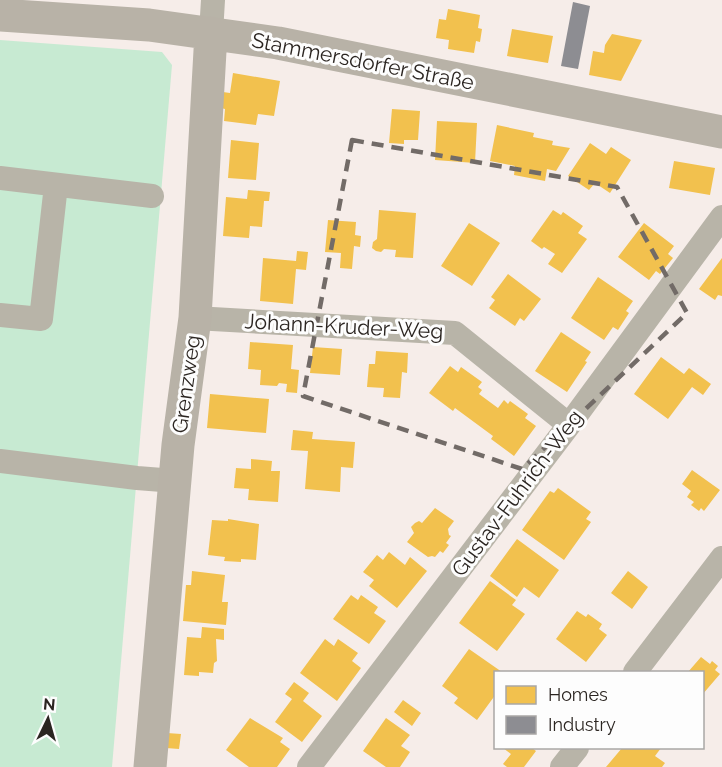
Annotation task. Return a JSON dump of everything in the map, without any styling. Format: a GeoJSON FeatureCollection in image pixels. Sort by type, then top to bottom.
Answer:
{"type":"FeatureCollection","features":[{"type":"Feature","properties":{"kind":"street","name":"Grenzweg"},"geometry":{"type":"LineString","coordinates":[[150,767],[178,445],[195,318],[213,0]]}},
{"type":"Feature","properties":{"kind":"street","name":"Stammersdorfer Straße"},"geometry":{"type":"LineString","coordinates":[[0,15],[149,25],[211,33],[322,51],[722,132]]}},
{"type":"Feature","properties":{"kind":"street"},"geometry":{"type":"LineString","coordinates":[[0,178],[152,196]]}},
{"type":"Feature","properties":{"kind":"street"},"geometry":{"type":"LineString","coordinates":[[0,315],[41,319],[57,185]]}},
{"type":"Feature","properties":{"kind":"street","name":"Gustav-Fuhrich-Weg"},"geometry":{"type":"LineString","coordinates":[[309,767],[569,425],[722,217]]}},
{"type":"Feature","properties":{"kind":"street","name":"Johann-Kruder-Weg"},"geometry":{"type":"LineString","coordinates":[[195,318],[455,333],[569,425]]}},
{"type":"Feature","properties":{"kind":"street"},"geometry":{"type":"LineString","coordinates":[[0,461],[175,481]]}},
{"type":"Feature","properties":{"kind":"street"},"geometry":{"type":"LineString","coordinates":[[635,671],[722,558]]}},
{"type":"Feature","properties":{"kind":"street"},"geometry":{"type":"LineString","coordinates":[[562,767],[576,749]]}},
{"type":"Feature","properties":{"kind":"highlighted area"},"geometry":{"type":"Polygon","coordinates":[[[352,140],[617,187],[687,313],[522,469],[303,396],[352,140]]]}},
{"type":"Feature","properties":{"kind":"green space"},"geometry":{"type":"Polygon","coordinates":[[[0,40],[162,52],[172,65],[112,767],[0,767],[0,40]]]}},
{"type":"Feature","properties":{"kind":"building: Homes"},"geometry":{"type":"Polygon","coordinates":[[[448,9],[480,15],[478,28],[482,29],[480,42],[476,41],[474,53],[448,49],[449,40],[436,38],[439,19],[446,20],[448,9]]]}},
{"type":"Feature","properties":{"kind":"building: Homes"},"geometry":{"type":"Polygon","coordinates":[[[512,29],[553,36],[548,63],[507,56],[512,29]]]}},
{"type":"Feature","properties":{"kind":"building: Homes"},"geometry":{"type":"Polygon","coordinates":[[[612,34],[642,40],[621,81],[589,75],[593,51],[604,53],[605,45],[612,34]]]}},
{"type":"Feature","properties":{"kind":"building: Homes"},"geometry":{"type":"Polygon","coordinates":[[[233,73],[280,81],[274,116],[258,114],[256,125],[224,121],[225,109],[221,108],[223,92],[230,93],[233,73]]]}},
{"type":"Feature","properties":{"kind":"building: Homes"},"geometry":{"type":"Polygon","coordinates":[[[392,109],[420,111],[418,140],[404,140],[404,144],[389,143],[392,109]]]}},
{"type":"Feature","properties":{"kind":"building: Homes"},"geometry":{"type":"Polygon","coordinates":[[[437,121],[477,123],[475,163],[435,160],[437,121]]]}},
{"type":"Feature","properties":{"kind":"building: Homes"},"geometry":{"type":"Polygon","coordinates":[[[497,125],[534,133],[533,137],[553,141],[552,145],[570,148],[556,171],[547,169],[545,181],[514,175],[515,166],[490,161],[497,125]]]}},
{"type":"Feature","properties":{"kind":"building: Homes"},"geometry":{"type":"Polygon","coordinates":[[[231,140],[259,143],[256,180],[228,178],[231,140]]]}},
{"type":"Feature","properties":{"kind":"building: Homes"},"geometry":{"type":"Polygon","coordinates":[[[590,143],[606,154],[611,147],[631,160],[610,193],[595,183],[589,190],[568,176],[590,143]]]}},
{"type":"Feature","properties":{"kind":"building: Homes"},"geometry":{"type":"Polygon","coordinates":[[[674,161],[715,168],[710,195],[669,188],[674,161]]]}},
{"type":"Feature","properties":{"kind":"building: Homes"},"geometry":{"type":"Polygon","coordinates":[[[248,190],[270,192],[269,201],[264,201],[262,227],[250,226],[249,238],[223,236],[226,197],[247,199],[248,190]]]}},
{"type":"Feature","properties":{"kind":"building: Homes"},"geometry":{"type":"Polygon","coordinates":[[[379,210],[416,213],[413,258],[395,257],[396,250],[384,249],[381,252],[372,248],[373,242],[377,239],[379,210]]]}},
{"type":"Feature","properties":{"kind":"building: Homes"},"geometry":{"type":"Polygon","coordinates":[[[553,210],[561,215],[563,212],[583,226],[578,233],[587,239],[562,273],[548,264],[555,254],[531,241],[553,210]]]}},
{"type":"Feature","properties":{"kind":"building: Homes"},"geometry":{"type":"Polygon","coordinates":[[[328,220],[356,222],[355,235],[361,236],[360,247],[354,246],[352,269],[340,268],[341,253],[325,252],[328,220]]]}},
{"type":"Feature","properties":{"kind":"building: Homes"},"geometry":{"type":"Polygon","coordinates":[[[469,223],[500,243],[472,286],[441,266],[469,223]]]}},
{"type":"Feature","properties":{"kind":"building: Homes"},"geometry":{"type":"Polygon","coordinates":[[[644,223],[674,246],[668,254],[673,258],[660,274],[656,271],[649,280],[618,257],[644,223]]]}},
{"type":"Feature","properties":{"kind":"building: Homes"},"geometry":{"type":"Polygon","coordinates":[[[297,251],[308,252],[306,270],[296,269],[293,304],[260,301],[263,258],[296,261],[297,251]]]}},
{"type":"Feature","properties":{"kind":"building: Homes"},"geometry":{"type":"Polygon","coordinates":[[[722,258],[722,296],[718,295],[715,300],[699,289],[722,258]]]}},
{"type":"Feature","properties":{"kind":"building: Homes"},"geometry":{"type":"Polygon","coordinates":[[[508,274],[541,299],[524,321],[520,318],[515,326],[489,308],[495,300],[491,297],[508,274]]]}},
{"type":"Feature","properties":{"kind":"building: Homes"},"geometry":{"type":"Polygon","coordinates":[[[598,277],[633,301],[626,311],[629,313],[618,330],[613,327],[604,340],[571,318],[598,277]]]}},
{"type":"Feature","properties":{"kind":"building: Homes"},"geometry":{"type":"Polygon","coordinates":[[[561,332],[591,352],[567,392],[535,371],[561,332]]]}},
{"type":"Feature","properties":{"kind":"building: Homes"},"geometry":{"type":"Polygon","coordinates":[[[250,342],[293,345],[291,369],[299,370],[297,393],[286,392],[287,384],[260,385],[261,370],[248,369],[250,342]]]}},
{"type":"Feature","properties":{"kind":"building: Homes"},"geometry":{"type":"Polygon","coordinates":[[[313,347],[342,349],[340,375],[310,373],[313,347]]]}},
{"type":"Feature","properties":{"kind":"building: Homes"},"geometry":{"type":"Polygon","coordinates":[[[376,351],[408,353],[407,373],[402,372],[400,398],[383,397],[384,388],[367,387],[369,364],[375,364],[376,351]]]}},
{"type":"Feature","properties":{"kind":"building: Homes"},"geometry":{"type":"Polygon","coordinates":[[[661,357],[684,374],[689,368],[711,384],[703,395],[692,387],[668,419],[634,394],[661,357]]]}},
{"type":"Feature","properties":{"kind":"building: Homes"},"geometry":{"type":"Polygon","coordinates":[[[450,366],[458,372],[461,367],[482,382],[478,387],[482,390],[479,394],[498,408],[504,400],[508,404],[510,401],[528,414],[525,418],[536,426],[514,456],[491,439],[493,436],[455,408],[453,411],[429,393],[450,366]]]}},
{"type":"Feature","properties":{"kind":"building: Homes"},"geometry":{"type":"Polygon","coordinates":[[[210,394],[269,399],[266,433],[207,428],[210,394]]]}},
{"type":"Feature","properties":{"kind":"building: Homes"},"geometry":{"type":"Polygon","coordinates":[[[293,430],[313,432],[312,439],[355,442],[353,468],[341,467],[340,492],[305,489],[308,451],[291,450],[293,430]]]}},
{"type":"Feature","properties":{"kind":"building: Homes"},"geometry":{"type":"Polygon","coordinates":[[[251,459],[272,461],[271,471],[280,471],[278,502],[248,500],[249,489],[234,488],[236,468],[251,469],[251,459]]]}},
{"type":"Feature","properties":{"kind":"building: Homes"},"geometry":{"type":"Polygon","coordinates":[[[692,470],[720,490],[704,511],[701,508],[699,511],[691,505],[694,502],[687,497],[691,491],[682,484],[692,470]]]}},
{"type":"Feature","properties":{"kind":"building: Homes"},"geometry":{"type":"Polygon","coordinates":[[[558,488],[591,512],[586,519],[591,522],[564,560],[522,530],[550,491],[554,493],[558,488]]]}},
{"type":"Feature","properties":{"kind":"building: Homes"},"geometry":{"type":"Polygon","coordinates":[[[435,508],[454,521],[448,529],[451,536],[446,543],[449,545],[443,553],[440,551],[435,557],[428,557],[407,542],[414,533],[411,527],[419,521],[422,523],[435,508]]]}},
{"type":"Feature","properties":{"kind":"building: Homes"},"geometry":{"type":"Polygon","coordinates":[[[228,519],[259,524],[256,560],[224,561],[225,557],[208,555],[212,520],[228,521],[228,519]]]}},
{"type":"Feature","properties":{"kind":"building: Homes"},"geometry":{"type":"Polygon","coordinates":[[[517,539],[559,570],[539,598],[524,587],[517,597],[490,576],[517,539]]]}},
{"type":"Feature","properties":{"kind":"building: Homes"},"geometry":{"type":"Polygon","coordinates":[[[389,552],[405,565],[410,557],[427,571],[397,608],[369,586],[374,580],[363,572],[377,555],[383,560],[389,552]]]}},
{"type":"Feature","properties":{"kind":"building: Homes"},"geometry":{"type":"Polygon","coordinates":[[[192,571],[225,575],[222,602],[228,602],[226,625],[183,621],[186,585],[191,585],[192,571]]]}},
{"type":"Feature","properties":{"kind":"building: Homes"},"geometry":{"type":"Polygon","coordinates":[[[628,571],[648,587],[632,609],[611,593],[628,571]]]}},
{"type":"Feature","properties":{"kind":"building: Homes"},"geometry":{"type":"Polygon","coordinates":[[[490,581],[516,600],[512,605],[525,614],[497,651],[459,623],[490,581]]]}},
{"type":"Feature","properties":{"kind":"building: Homes"},"geometry":{"type":"Polygon","coordinates":[[[351,595],[358,600],[361,595],[378,607],[374,613],[386,621],[369,644],[333,619],[351,595]]]}},
{"type":"Feature","properties":{"kind":"building: Homes"},"geometry":{"type":"Polygon","coordinates":[[[577,611],[586,617],[588,614],[602,624],[599,629],[607,635],[586,662],[556,639],[577,611]]]}},
{"type":"Feature","properties":{"kind":"building: Homes"},"geometry":{"type":"Polygon","coordinates":[[[202,627],[224,629],[224,640],[216,639],[217,661],[214,663],[213,673],[199,672],[199,676],[184,675],[187,637],[201,638],[202,627]]]}},
{"type":"Feature","properties":{"kind":"building: Homes"},"geometry":{"type":"Polygon","coordinates":[[[325,639],[334,646],[338,639],[358,653],[352,661],[361,668],[337,701],[300,673],[325,639]]]}},
{"type":"Feature","properties":{"kind":"building: Homes"},"geometry":{"type":"Polygon","coordinates":[[[469,649],[501,671],[494,671],[494,697],[477,720],[454,703],[458,698],[442,686],[469,649]]]}},
{"type":"Feature","properties":{"kind":"building: Homes"},"geometry":{"type":"Polygon","coordinates":[[[701,657],[710,664],[712,661],[718,666],[715,670],[720,674],[704,693],[704,671],[689,671],[701,657]]]}},
{"type":"Feature","properties":{"kind":"building: Homes"},"geometry":{"type":"Polygon","coordinates":[[[294,682],[309,693],[303,701],[322,716],[302,742],[275,722],[292,699],[285,694],[294,682]]]}},
{"type":"Feature","properties":{"kind":"building: Homes"},"geometry":{"type":"Polygon","coordinates":[[[403,700],[421,713],[412,726],[394,712],[403,700]]]}},
{"type":"Feature","properties":{"kind":"building: Homes"},"geometry":{"type":"Polygon","coordinates":[[[250,718],[283,738],[280,742],[290,749],[277,767],[249,767],[226,750],[250,718]]]}},
{"type":"Feature","properties":{"kind":"building: Homes"},"geometry":{"type":"Polygon","coordinates":[[[386,718],[410,735],[401,746],[410,752],[400,767],[386,767],[363,751],[386,718]]]}},
{"type":"Feature","properties":{"kind":"building: Homes"},"geometry":{"type":"Polygon","coordinates":[[[167,733],[181,734],[179,749],[166,748],[167,733]]]}},
{"type":"Feature","properties":{"kind":"building: Homes"},"geometry":{"type":"Polygon","coordinates":[[[504,749],[533,749],[536,751],[524,767],[507,767],[503,764],[511,754],[504,749]]]}},
{"type":"Feature","properties":{"kind":"building: Homes"},"geometry":{"type":"Polygon","coordinates":[[[621,749],[660,749],[655,756],[665,763],[662,767],[606,767],[621,749]]]}},
{"type":"Feature","properties":{"kind":"building: Industry"},"geometry":{"type":"Polygon","coordinates":[[[573,2],[590,6],[578,69],[561,66],[573,2]]]}}]}
